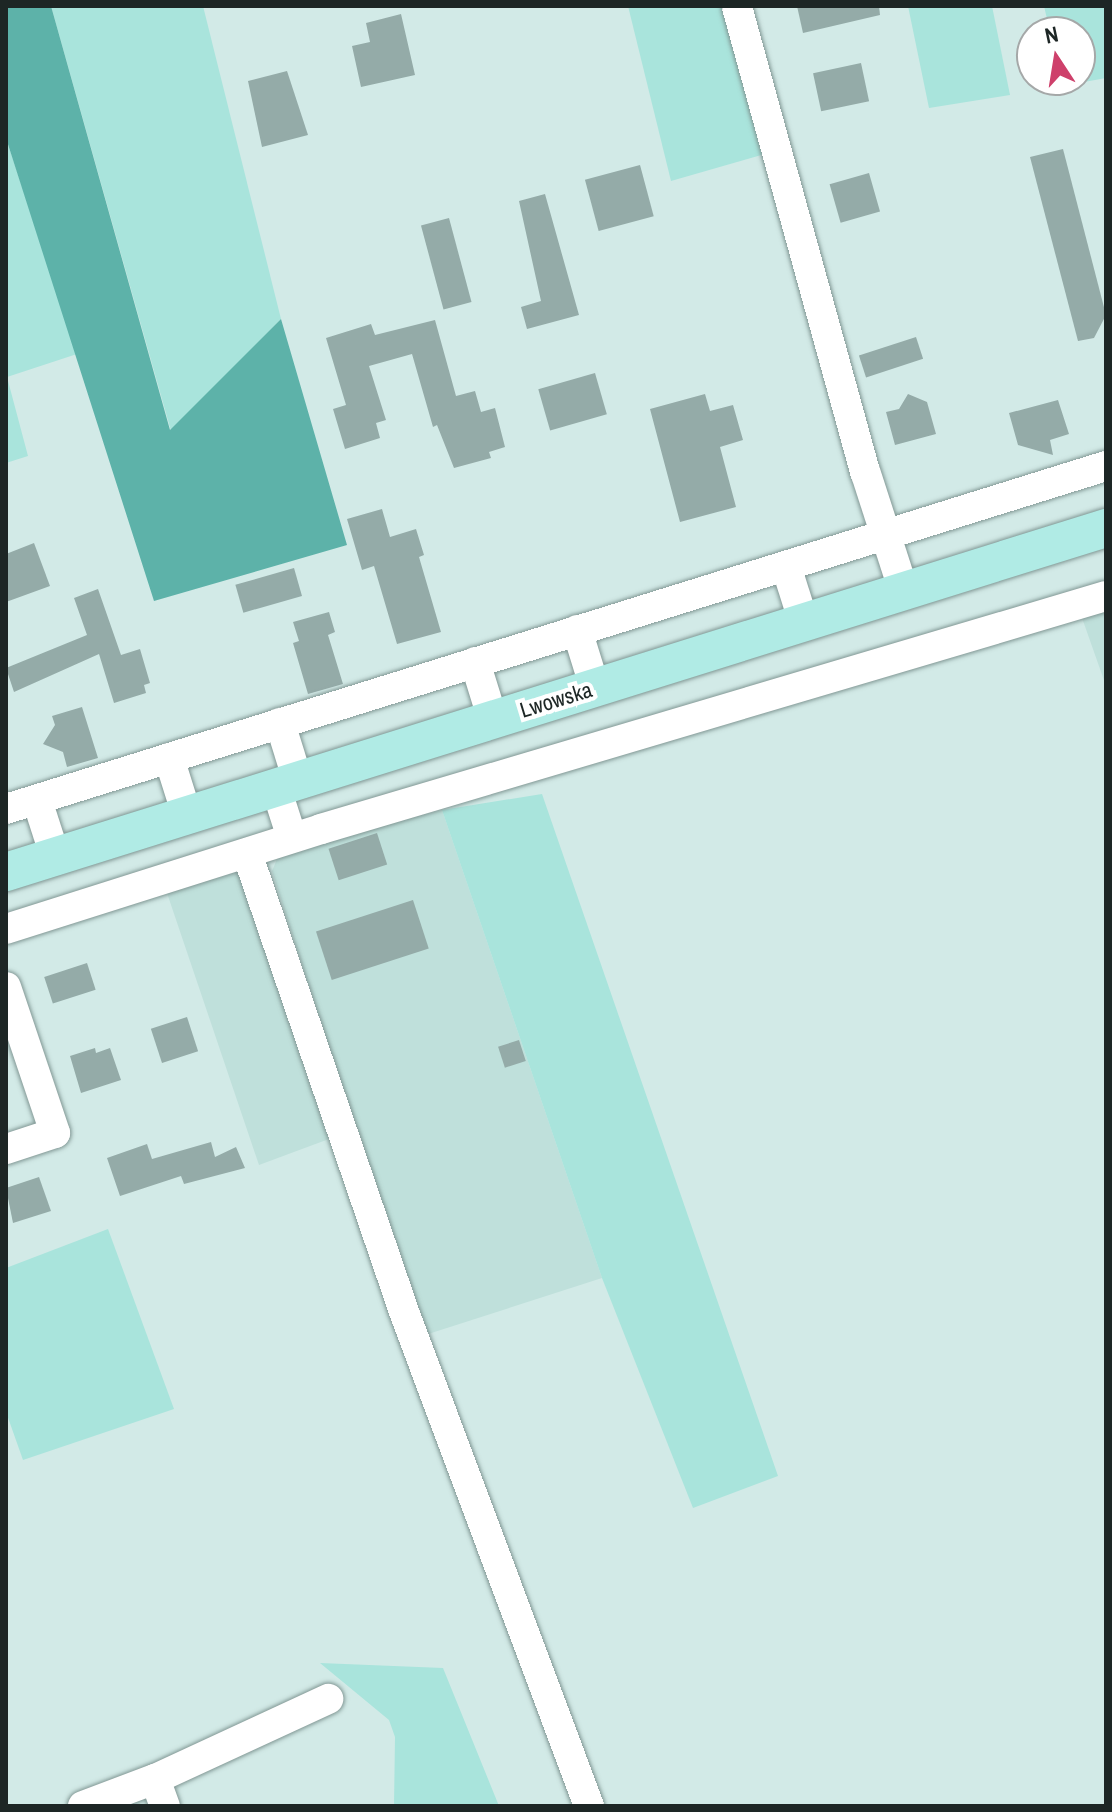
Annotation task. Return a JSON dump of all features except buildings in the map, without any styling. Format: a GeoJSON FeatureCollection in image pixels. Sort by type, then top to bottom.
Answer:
{"type":"FeatureCollection","features":[{"type":"Feature","properties":{"kind":"main road","name":"Lwowska"},"geometry":{"type":"LineString","coordinates":[[6,872],[1106,528]]}},
{"type":"Feature","properties":{"kind":"street"},"geometry":{"type":"LineString","coordinates":[[737,7],[904,592]]}},
{"type":"Feature","properties":{"kind":"street"},"geometry":{"type":"LineString","coordinates":[[6,809],[886,535],[1104,474]]}},
{"type":"Feature","properties":{"kind":"street"},"geometry":{"type":"LineString","coordinates":[[786,566],[804,623]]}},
{"type":"Feature","properties":{"kind":"street"},"geometry":{"type":"LineString","coordinates":[[6,929],[292,838],[1106,596]]}},
{"type":"Feature","properties":{"kind":"street"},"geometry":{"type":"LineString","coordinates":[[577,630],[595,688]]}},
{"type":"Feature","properties":{"kind":"street"},"geometry":{"type":"LineString","coordinates":[[475,662],[493,720]]}},
{"type":"Feature","properties":{"kind":"street"},"geometry":{"type":"LineString","coordinates":[[280,723],[292,838]]}},
{"type":"Feature","properties":{"kind":"street"},"geometry":{"type":"LineString","coordinates":[[169,758],[187,815]]}},
{"type":"Feature","properties":{"kind":"street"},"geometry":{"type":"LineString","coordinates":[[37,800],[55,856]]}},
{"type":"Feature","properties":{"kind":"street"},"geometry":{"type":"LineString","coordinates":[[247,853],[411,1331],[589,1806]]}},
{"type":"Feature","properties":{"kind":"street"},"geometry":{"type":"LineString","coordinates":[[6,987],[55,1133],[6,1149]]}},
{"type":"Feature","properties":{"kind":"street"},"geometry":{"type":"LineString","coordinates":[[100,1803],[160,1793],[328,1699]]}},
{"type":"Feature","properties":{"kind":"shaded area"},"geometry":{"type":"Polygon","coordinates":[[[6,6],[51,6],[170,430],[281,319],[347,545],[154,601],[6,138],[6,6]]]}},
{"type":"Feature","properties":{"kind":"shaded area"},"geometry":{"type":"Polygon","coordinates":[[[1106,607],[1106,686],[1081,615],[1106,607]]]}},
{"type":"Feature","properties":{"kind":"shaded area"},"geometry":{"type":"Polygon","coordinates":[[[442,810],[602,1278],[422,1336],[272,871],[280,852],[442,810]]]}},
{"type":"Feature","properties":{"kind":"shaded area"},"geometry":{"type":"Polygon","coordinates":[[[235,864],[248,875],[337,1136],[259,1165],[167,893],[235,864]]]}},
{"type":"Feature","properties":{"kind":"green space"},"geometry":{"type":"Polygon","coordinates":[[[51,6],[203,6],[281,319],[171,431],[51,6]]]}},
{"type":"Feature","properties":{"kind":"green space"},"geometry":{"type":"Polygon","coordinates":[[[628,6],[747,6],[782,149],[671,181],[628,6]]]}},
{"type":"Feature","properties":{"kind":"green space"},"geometry":{"type":"Polygon","coordinates":[[[908,6],[992,6],[1010,95],[929,108],[908,6]]]}},
{"type":"Feature","properties":{"kind":"green space"},"geometry":{"type":"Polygon","coordinates":[[[1044,6],[1106,6],[1106,78],[1096,80],[1096,16],[1046,16],[1044,6]]]}},
{"type":"Feature","properties":{"kind":"green space"},"geometry":{"type":"Polygon","coordinates":[[[6,138],[77,354],[7,377],[28,456],[6,463],[6,138]]]}},
{"type":"Feature","properties":{"kind":"green space"},"geometry":{"type":"Polygon","coordinates":[[[542,794],[778,1476],[693,1508],[602,1278],[442,810],[542,794]]]}},
{"type":"Feature","properties":{"kind":"green space"},"geometry":{"type":"Polygon","coordinates":[[[108,1229],[174,1409],[23,1460],[6,1412],[6,1268],[108,1229]]]}},
{"type":"Feature","properties":{"kind":"green space"},"geometry":{"type":"Polygon","coordinates":[[[320,1663],[443,1668],[499,1806],[394,1806],[395,1737],[389,1720],[320,1663]]]}}]}
